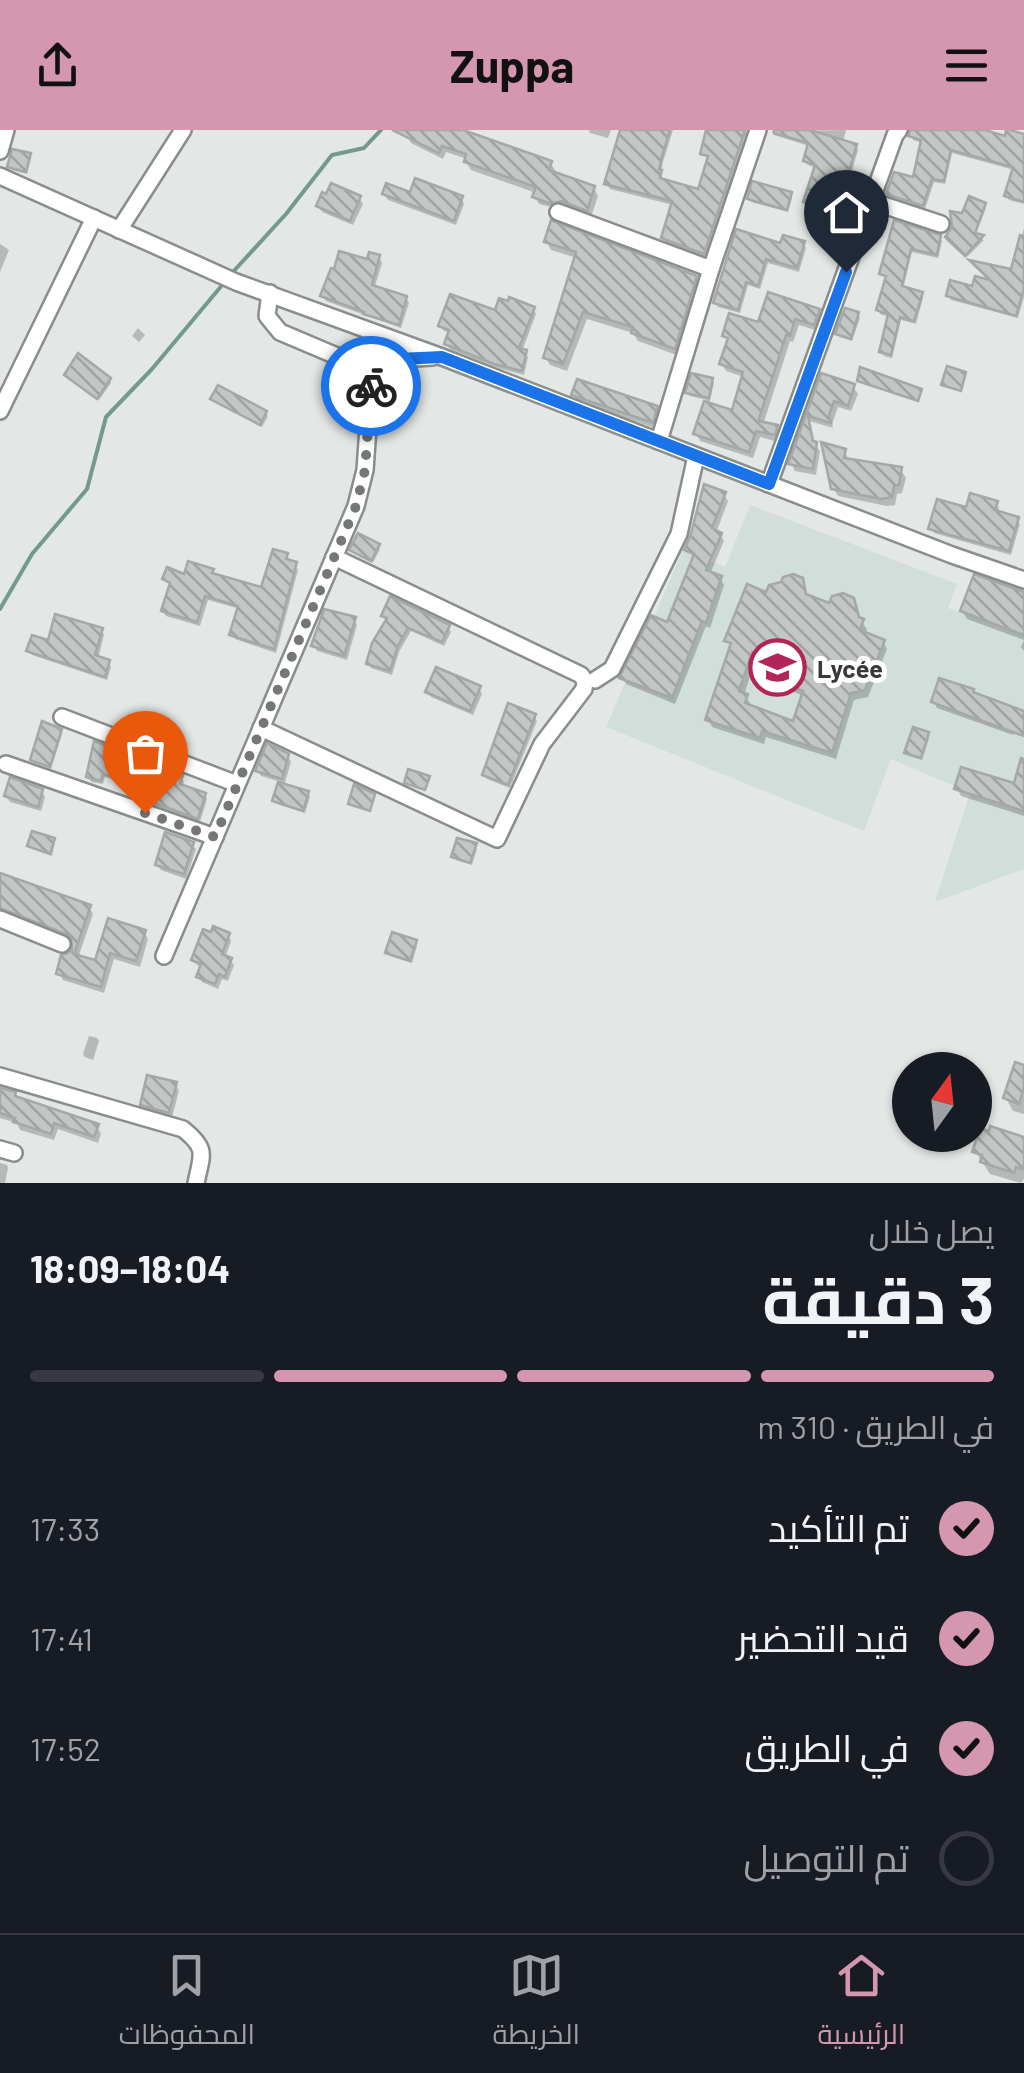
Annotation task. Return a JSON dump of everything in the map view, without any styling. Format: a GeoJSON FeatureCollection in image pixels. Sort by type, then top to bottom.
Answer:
{"type":"FeatureCollection","features":[{"type":"Feature","properties":{"kind":"street"},"geometry":{"type":"LineString","coordinates":[[0,152],[6,130]]}},
{"type":"Feature","properties":{"kind":"street"},"geometry":{"type":"LineString","coordinates":[[120,230],[183,130]]}},
{"type":"Feature","properties":{"kind":"street"},"geometry":{"type":"LineString","coordinates":[[659,440],[758,130]]}},
{"type":"Feature","properties":{"kind":"street"},"geometry":{"type":"LineString","coordinates":[[769,484],[899,130]]}},
{"type":"Feature","properties":{"kind":"street"},"geometry":{"type":"LineString","coordinates":[[0,176],[229,279],[1024,580]]}},
{"type":"Feature","properties":{"kind":"street"},"geometry":{"type":"LineString","coordinates":[[871,201],[940,224]]}},
{"type":"Feature","properties":{"kind":"street"},"geometry":{"type":"LineString","coordinates":[[558,212],[711,269]]}},
{"type":"Feature","properties":{"kind":"street"},"geometry":{"type":"LineString","coordinates":[[0,410],[94,218]]}},
{"type":"Feature","properties":{"kind":"street"},"geometry":{"type":"LineString","coordinates":[[270,292],[267,316],[280,332],[372,371],[398,359],[442,357]]}},
{"type":"Feature","properties":{"kind":"street"},"geometry":{"type":"LineString","coordinates":[[164,956],[356,506],[365,470],[372,371]]}},
{"type":"Feature","properties":{"kind":"street"},"geometry":{"type":"LineString","coordinates":[[594,680],[612,669],[679,534],[696,456]]}},
{"type":"Feature","properties":{"kind":"street"},"geometry":{"type":"LineString","coordinates":[[261,728],[497,839],[542,744],[584,689],[581,675],[334,557]]}},
{"type":"Feature","properties":{"kind":"street"},"geometry":{"type":"LineString","coordinates":[[62,718],[237,784]]}},
{"type":"Feature","properties":{"kind":"street"},"geometry":{"type":"LineString","coordinates":[[6,764],[215,837]]}},
{"type":"Feature","properties":{"kind":"street"},"geometry":{"type":"LineString","coordinates":[[0,919],[62,944]]}},
{"type":"Feature","properties":{"kind":"street"},"geometry":{"type":"LineString","coordinates":[[0,1076],[183,1130],[198,1140],[203,1154],[196,1183]]}},
{"type":"Feature","properties":{"kind":"shaded area","name":"Lycée"},"geometry":{"type":"Polygon","coordinates":[[[750,505],[957,584],[948,608],[973,617],[987,578],[1024,590],[1024,869],[935,902],[970,793],[891,759],[864,831],[606,727],[683,550],[725,567],[750,505]]]}},
{"type":"Feature","properties":{"kind":"building"},"geometry":{"type":"Polygon","coordinates":[[[392,130],[463,130],[552,161],[549,170],[595,186],[587,211],[561,201],[551,204],[532,197],[536,187],[464,162],[466,154],[442,146],[439,153],[392,130]]]}},
{"type":"Feature","properties":{"kind":"building"},"geometry":{"type":"Polygon","coordinates":[[[620,130],[670,130],[660,178],[698,189],[708,156],[700,154],[706,130],[745,130],[704,254],[661,238],[672,201],[604,184],[620,130]]]}},
{"type":"Feature","properties":{"kind":"building"},"geometry":{"type":"Polygon","coordinates":[[[774,130],[810,130],[857,144],[837,213],[803,202],[815,165],[803,161],[808,143],[774,130]]]}},
{"type":"Feature","properties":{"kind":"building"},"geometry":{"type":"Polygon","coordinates":[[[910,130],[985,130],[1005,136],[1006,130],[1010,130],[1024,134],[1024,202],[1004,196],[1013,167],[951,150],[944,181],[932,179],[923,206],[886,194],[894,172],[913,177],[921,140],[908,136],[910,130]]]}},
{"type":"Feature","properties":{"kind":"building"},"geometry":{"type":"Polygon","coordinates":[[[12,149],[31,153],[26,172],[7,167],[12,149]]]}},
{"type":"Feature","properties":{"kind":"building"},"geometry":{"type":"Polygon","coordinates":[[[415,178],[463,196],[454,221],[382,194],[386,183],[410,192],[415,178]]]}},
{"type":"Feature","properties":{"kind":"building"},"geometry":{"type":"Polygon","coordinates":[[[752,181],[792,192],[787,210],[747,199],[752,181]]]}},
{"type":"Feature","properties":{"kind":"building"},"geometry":{"type":"Polygon","coordinates":[[[331,183],[361,196],[350,221],[316,206],[331,183]]]}},
{"type":"Feature","properties":{"kind":"building"},"geometry":{"type":"Polygon","coordinates":[[[969,196],[986,203],[975,233],[984,235],[965,256],[945,237],[952,227],[950,211],[962,213],[969,196]]]}},
{"type":"Feature","properties":{"kind":"building"},"geometry":{"type":"Polygon","coordinates":[[[551,220],[697,276],[675,349],[631,333],[633,327],[583,312],[563,364],[543,358],[576,252],[544,242],[551,220]]]}},
{"type":"Feature","properties":{"kind":"building"},"geometry":{"type":"Polygon","coordinates":[[[894,220],[941,235],[937,255],[911,249],[902,286],[923,292],[914,321],[900,317],[891,355],[879,352],[888,314],[876,310],[886,276],[879,274],[894,220]]]}},
{"type":"Feature","properties":{"kind":"building"},"geometry":{"type":"Polygon","coordinates":[[[736,229],[780,243],[783,235],[805,241],[797,268],[766,259],[758,286],[746,282],[738,310],[713,303],[736,229]]]}},
{"type":"Feature","properties":{"kind":"building"},"geometry":{"type":"Polygon","coordinates":[[[1020,235],[1024,236],[1024,288],[1016,316],[946,296],[950,280],[972,286],[975,276],[990,280],[969,260],[1011,269],[1020,235]]]}},
{"type":"Feature","properties":{"kind":"building"},"geometry":{"type":"Polygon","coordinates":[[[339,251],[367,259],[369,252],[380,255],[372,285],[407,296],[399,325],[320,296],[339,251]]]}},
{"type":"Feature","properties":{"kind":"building"},"geometry":{"type":"Polygon","coordinates":[[[768,292],[820,309],[814,325],[795,319],[790,336],[786,335],[759,419],[778,425],[775,435],[756,431],[749,452],[693,434],[704,401],[732,410],[743,372],[719,364],[728,338],[722,336],[729,313],[758,322],[768,292]]]}},
{"type":"Feature","properties":{"kind":"building"},"geometry":{"type":"Polygon","coordinates":[[[450,294],[495,310],[499,298],[508,301],[509,297],[535,307],[519,348],[527,350],[522,371],[444,344],[449,330],[438,326],[450,294]]]}},
{"type":"Feature","properties":{"kind":"building"},"geometry":{"type":"Polygon","coordinates":[[[845,308],[859,312],[851,339],[835,334],[845,308]]]}},
{"type":"Feature","properties":{"kind":"building"},"geometry":{"type":"Polygon","coordinates":[[[78,353],[111,378],[97,399],[64,375],[78,353]]]}},
{"type":"Feature","properties":{"kind":"building"},"geometry":{"type":"Polygon","coordinates":[[[947,366],[966,372],[961,391],[941,385],[947,366]]]}},
{"type":"Feature","properties":{"kind":"building"},"geometry":{"type":"Polygon","coordinates":[[[860,367],[922,389],[918,401],[857,381],[860,367]]]}},
{"type":"Feature","properties":{"kind":"building"},"geometry":{"type":"Polygon","coordinates":[[[691,373],[713,378],[709,398],[685,393],[691,373]]]}},
{"type":"Feature","properties":{"kind":"building"},"geometry":{"type":"Polygon","coordinates":[[[821,373],[855,384],[848,406],[834,401],[829,415],[831,423],[808,416],[813,441],[817,442],[813,469],[788,464],[821,373]]]}},
{"type":"Feature","properties":{"kind":"building"},"geometry":{"type":"Polygon","coordinates":[[[577,379],[658,406],[653,423],[571,395],[577,379]]]}},
{"type":"Feature","properties":{"kind":"building"},"geometry":{"type":"Polygon","coordinates":[[[218,385],[267,411],[260,425],[210,399],[218,385]]]}},
{"type":"Feature","properties":{"kind":"building"},"geometry":{"type":"Polygon","coordinates":[[[821,442],[846,449],[844,458],[902,467],[892,497],[881,499],[831,489],[821,442]]]}},
{"type":"Feature","properties":{"kind":"building"},"geometry":{"type":"Polygon","coordinates":[[[704,484],[726,492],[712,528],[722,533],[706,570],[722,576],[706,623],[702,621],[672,698],[619,678],[651,615],[667,622],[694,554],[684,550],[704,484]]]}},
{"type":"Feature","properties":{"kind":"building"},"geometry":{"type":"Polygon","coordinates":[[[970,493],[998,501],[995,510],[1019,517],[1009,551],[928,529],[937,499],[966,507],[970,493]]]}},
{"type":"Feature","properties":{"kind":"building"},"geometry":{"type":"Polygon","coordinates":[[[358,533],[380,544],[371,561],[349,550],[358,533]]]}},
{"type":"Feature","properties":{"kind":"building"},"geometry":{"type":"Polygon","coordinates":[[[273,549],[288,553],[286,559],[297,562],[274,649],[229,635],[238,606],[205,596],[197,622],[161,611],[170,583],[162,579],[167,567],[184,574],[188,561],[214,569],[212,573],[261,587],[273,549]]]}},
{"type":"Feature","properties":{"kind":"building"},"geometry":{"type":"Polygon","coordinates":[[[793,574],[803,578],[806,594],[829,603],[832,596],[843,593],[854,598],[859,617],[864,619],[860,630],[885,640],[865,690],[851,693],[832,753],[762,731],[760,738],[705,720],[731,643],[724,641],[747,584],[766,592],[769,585],[781,582],[783,577],[793,574]],[[752,652],[739,691],[748,694],[745,703],[793,721],[803,691],[767,677],[774,661],[752,652]]]}},
{"type":"Feature","properties":{"kind":"building"},"geometry":{"type":"Polygon","coordinates":[[[974,574],[1024,592],[1024,635],[960,611],[974,574]]]}},
{"type":"Feature","properties":{"kind":"building"},"geometry":{"type":"Polygon","coordinates":[[[390,596],[450,625],[442,642],[408,628],[390,671],[366,664],[372,643],[387,618],[381,616],[390,596]]]}},
{"type":"Feature","properties":{"kind":"building"},"geometry":{"type":"Polygon","coordinates":[[[324,609],[356,617],[344,656],[311,646],[324,609]]]}},
{"type":"Feature","properties":{"kind":"building"},"geometry":{"type":"Polygon","coordinates":[[[55,614],[103,628],[95,655],[110,660],[105,677],[26,651],[32,635],[48,640],[55,614]]]}},
{"type":"Feature","properties":{"kind":"building"},"geometry":{"type":"Polygon","coordinates":[[[436,667],[481,686],[470,711],[425,692],[436,667]]]}},
{"type":"Feature","properties":{"kind":"building"},"geometry":{"type":"Polygon","coordinates":[[[939,678],[1024,711],[1024,736],[931,702],[939,678]]]}},
{"type":"Feature","properties":{"kind":"building"},"geometry":{"type":"Polygon","coordinates":[[[508,703],[536,714],[508,785],[482,775],[508,703]]]}},
{"type":"Feature","properties":{"kind":"building"},"geometry":{"type":"Polygon","coordinates":[[[42,721],[62,729],[50,767],[30,760],[42,721]]]}},
{"type":"Feature","properties":{"kind":"building"},"geometry":{"type":"Polygon","coordinates":[[[913,727],[929,732],[921,758],[904,753],[913,727]]]}},
{"type":"Feature","properties":{"kind":"building"},"geometry":{"type":"Polygon","coordinates":[[[94,741],[183,775],[180,784],[206,793],[198,819],[146,800],[150,789],[103,774],[101,781],[86,777],[94,741]]]}},
{"type":"Feature","properties":{"kind":"building"},"geometry":{"type":"Polygon","coordinates":[[[267,743],[289,754],[282,779],[255,771],[267,743]]]}},
{"type":"Feature","properties":{"kind":"building"},"geometry":{"type":"Polygon","coordinates":[[[1021,758],[1024,811],[954,789],[961,767],[1014,783],[1021,758]]]}},
{"type":"Feature","properties":{"kind":"building"},"geometry":{"type":"Polygon","coordinates":[[[408,769],[430,776],[425,790],[404,783],[408,769]]]}},
{"type":"Feature","properties":{"kind":"building"},"geometry":{"type":"Polygon","coordinates":[[[10,777],[43,789],[38,807],[4,796],[10,777]]]}},
{"type":"Feature","properties":{"kind":"building"},"geometry":{"type":"Polygon","coordinates":[[[278,782],[309,791],[303,811],[272,801],[278,782]]]}},
{"type":"Feature","properties":{"kind":"building"},"geometry":{"type":"Polygon","coordinates":[[[354,784],[375,794],[370,811],[348,804],[354,784]]]}},
{"type":"Feature","properties":{"kind":"building"},"geometry":{"type":"Polygon","coordinates":[[[32,831],[55,838],[50,854],[27,846],[32,831]]]}},
{"type":"Feature","properties":{"kind":"building"},"geometry":{"type":"Polygon","coordinates":[[[165,832],[194,842],[184,874],[155,865],[165,832]]]}},
{"type":"Feature","properties":{"kind":"building"},"geometry":{"type":"Polygon","coordinates":[[[457,838],[477,843],[470,863],[451,857],[457,838]]]}},
{"type":"Feature","properties":{"kind":"building"},"geometry":{"type":"Polygon","coordinates":[[[0,873],[91,905],[74,954],[95,960],[108,918],[146,930],[136,961],[110,953],[101,987],[56,974],[61,955],[72,949],[71,938],[0,908],[0,873]]]}},
{"type":"Feature","properties":{"kind":"building"},"geometry":{"type":"Polygon","coordinates":[[[213,926],[230,933],[222,954],[232,958],[225,977],[219,974],[215,984],[196,977],[201,964],[191,960],[203,929],[211,932],[213,926]]]}},
{"type":"Feature","properties":{"kind":"building"},"geometry":{"type":"Polygon","coordinates":[[[392,932],[417,940],[410,961],[385,953],[392,932]]]}},
{"type":"Feature","properties":{"kind":"building"},"geometry":{"type":"Polygon","coordinates":[[[1015,1062],[1024,1065],[1019,1104],[1003,1098],[1015,1062]]]}},
{"type":"Feature","properties":{"kind":"building"},"geometry":{"type":"Polygon","coordinates":[[[147,1075],[177,1082],[169,1113],[140,1105],[147,1075]]]}},
{"type":"Feature","properties":{"kind":"building"},"geometry":{"type":"Polygon","coordinates":[[[0,1088],[99,1124],[94,1137],[54,1123],[51,1134],[13,1122],[15,1118],[0,1113],[0,1088]]]}},
{"type":"Feature","properties":{"kind":"building"},"geometry":{"type":"Polygon","coordinates":[[[992,1127],[1024,1137],[1024,1169],[1016,1167],[1014,1173],[980,1162],[982,1155],[972,1152],[992,1152],[992,1127]]]}},
{"type":"Feature","properties":{"kind":"waterway"},"geometry":{"type":"LineString","coordinates":[[232,273],[286,214],[332,155],[364,148],[381,130]]}},
{"type":"Feature","properties":{"kind":"waterway"},"geometry":{"type":"LineString","coordinates":[[0,609],[32,554],[87,489],[106,417],[223,284]]}},
{"type":"Feature","properties":{"kind":"way so far"},"geometry":{"type":"LineString","coordinates":[[145,813],[215,837],[356,506],[365,470],[371,386]]}},
{"type":"Feature","properties":{"kind":"place","name":"Lycée"},"geometry":{"type":"Point","coordinates":[778,668]}},
{"type":"Feature","properties":{"kind":"route"},"geometry":{"type":"LineString","coordinates":[[371,386],[372,371],[398,359],[442,357],[769,484],[846,272]]}}]}
